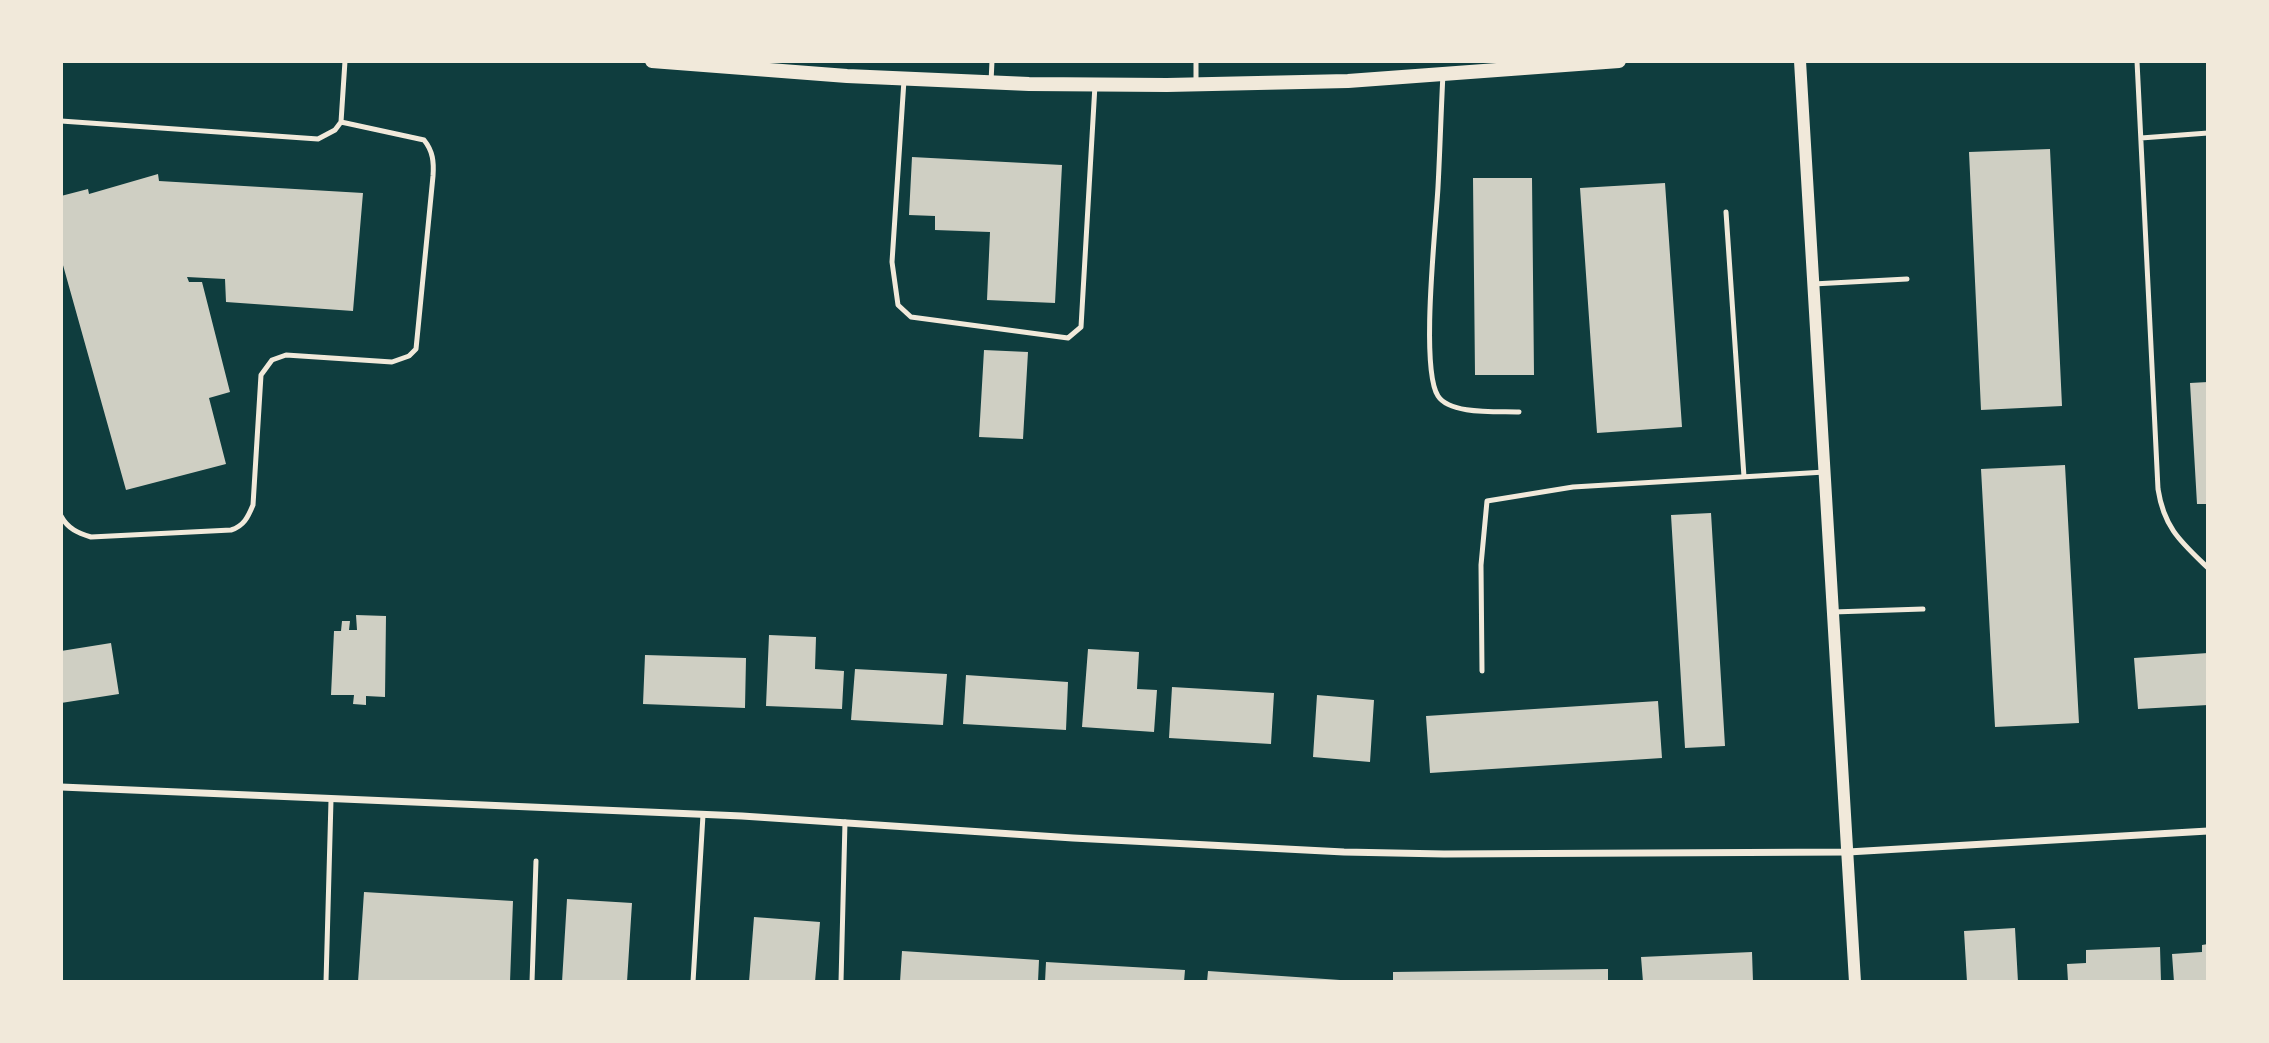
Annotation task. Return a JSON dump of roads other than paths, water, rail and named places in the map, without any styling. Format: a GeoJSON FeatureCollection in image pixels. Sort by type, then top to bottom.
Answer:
{"type":"FeatureCollection","features":[{"type":"Feature","properties":{"kind":"main road"},"geometry":{"type":"LineString","coordinates":[[652,61],[904,78],[1095,85],[1348,82],[1566,63],[1619,61]]}},
{"type":"Feature","properties":{"kind":"street"},"geometry":{"type":"LineString","coordinates":[[1800,61],[1855,982]]}},
{"type":"Feature","properties":{"kind":"street"},"geometry":{"type":"LineString","coordinates":[[61,787],[845,821],[1073,838],[1344,852],[1848,852],[2208,831]]}},
{"type":"Feature","properties":{"kind":"lane"},"geometry":{"type":"LineString","coordinates":[[61,121],[318,139],[335,130],[341,122],[345,61]]}},
{"type":"Feature","properties":{"kind":"lane"},"geometry":{"type":"LineString","coordinates":[[991,82],[992,61]]}},
{"type":"Feature","properties":{"kind":"lane"},"geometry":{"type":"LineString","coordinates":[[1196,61],[1196,85]]}},
{"type":"Feature","properties":{"kind":"lane"},"geometry":{"type":"LineString","coordinates":[[2137,61],[2161,503],[2166,520],[2177,538],[2208,568]]}},
{"type":"Feature","properties":{"kind":"lane"},"geometry":{"type":"LineString","coordinates":[[1443,74],[1431,274],[1430,377],[1438,397],[1455,408],[1519,412]]}},
{"type":"Feature","properties":{"kind":"lane"},"geometry":{"type":"LineString","coordinates":[[904,78],[892,262],[898,304],[911,317],[1068,338],[1081,327],[1095,85]]}},
{"type":"Feature","properties":{"kind":"lane"},"geometry":{"type":"LineString","coordinates":[[61,516],[65,524],[75,532],[91,537],[231,530],[239,527],[247,519],[253,505],[261,375],[272,360],[286,355],[392,362],[409,356],[416,349],[433,169],[430,147],[424,140],[341,122]]}},
{"type":"Feature","properties":{"kind":"lane"},"geometry":{"type":"LineString","coordinates":[[2141,138],[2208,134]]}},
{"type":"Feature","properties":{"kind":"lane"},"geometry":{"type":"LineString","coordinates":[[1726,212],[1744,477]]}},
{"type":"Feature","properties":{"kind":"lane"},"geometry":{"type":"LineString","coordinates":[[1814,284],[1907,279]]}},
{"type":"Feature","properties":{"kind":"lane"},"geometry":{"type":"LineString","coordinates":[[1482,671],[1481,565],[1487,501],[1573,487],[1825,472]]}},
{"type":"Feature","properties":{"kind":"lane"},"geometry":{"type":"LineString","coordinates":[[1833,612],[1923,609]]}},
{"type":"Feature","properties":{"kind":"lane"},"geometry":{"type":"LineString","coordinates":[[326,982],[331,800]]}},
{"type":"Feature","properties":{"kind":"lane"},"geometry":{"type":"LineString","coordinates":[[693,982],[703,815]]}},
{"type":"Feature","properties":{"kind":"lane"},"geometry":{"type":"LineString","coordinates":[[841,982],[845,821]]}},
{"type":"Feature","properties":{"kind":"lane"},"geometry":{"type":"LineString","coordinates":[[532,982],[536,861]]}}]}
